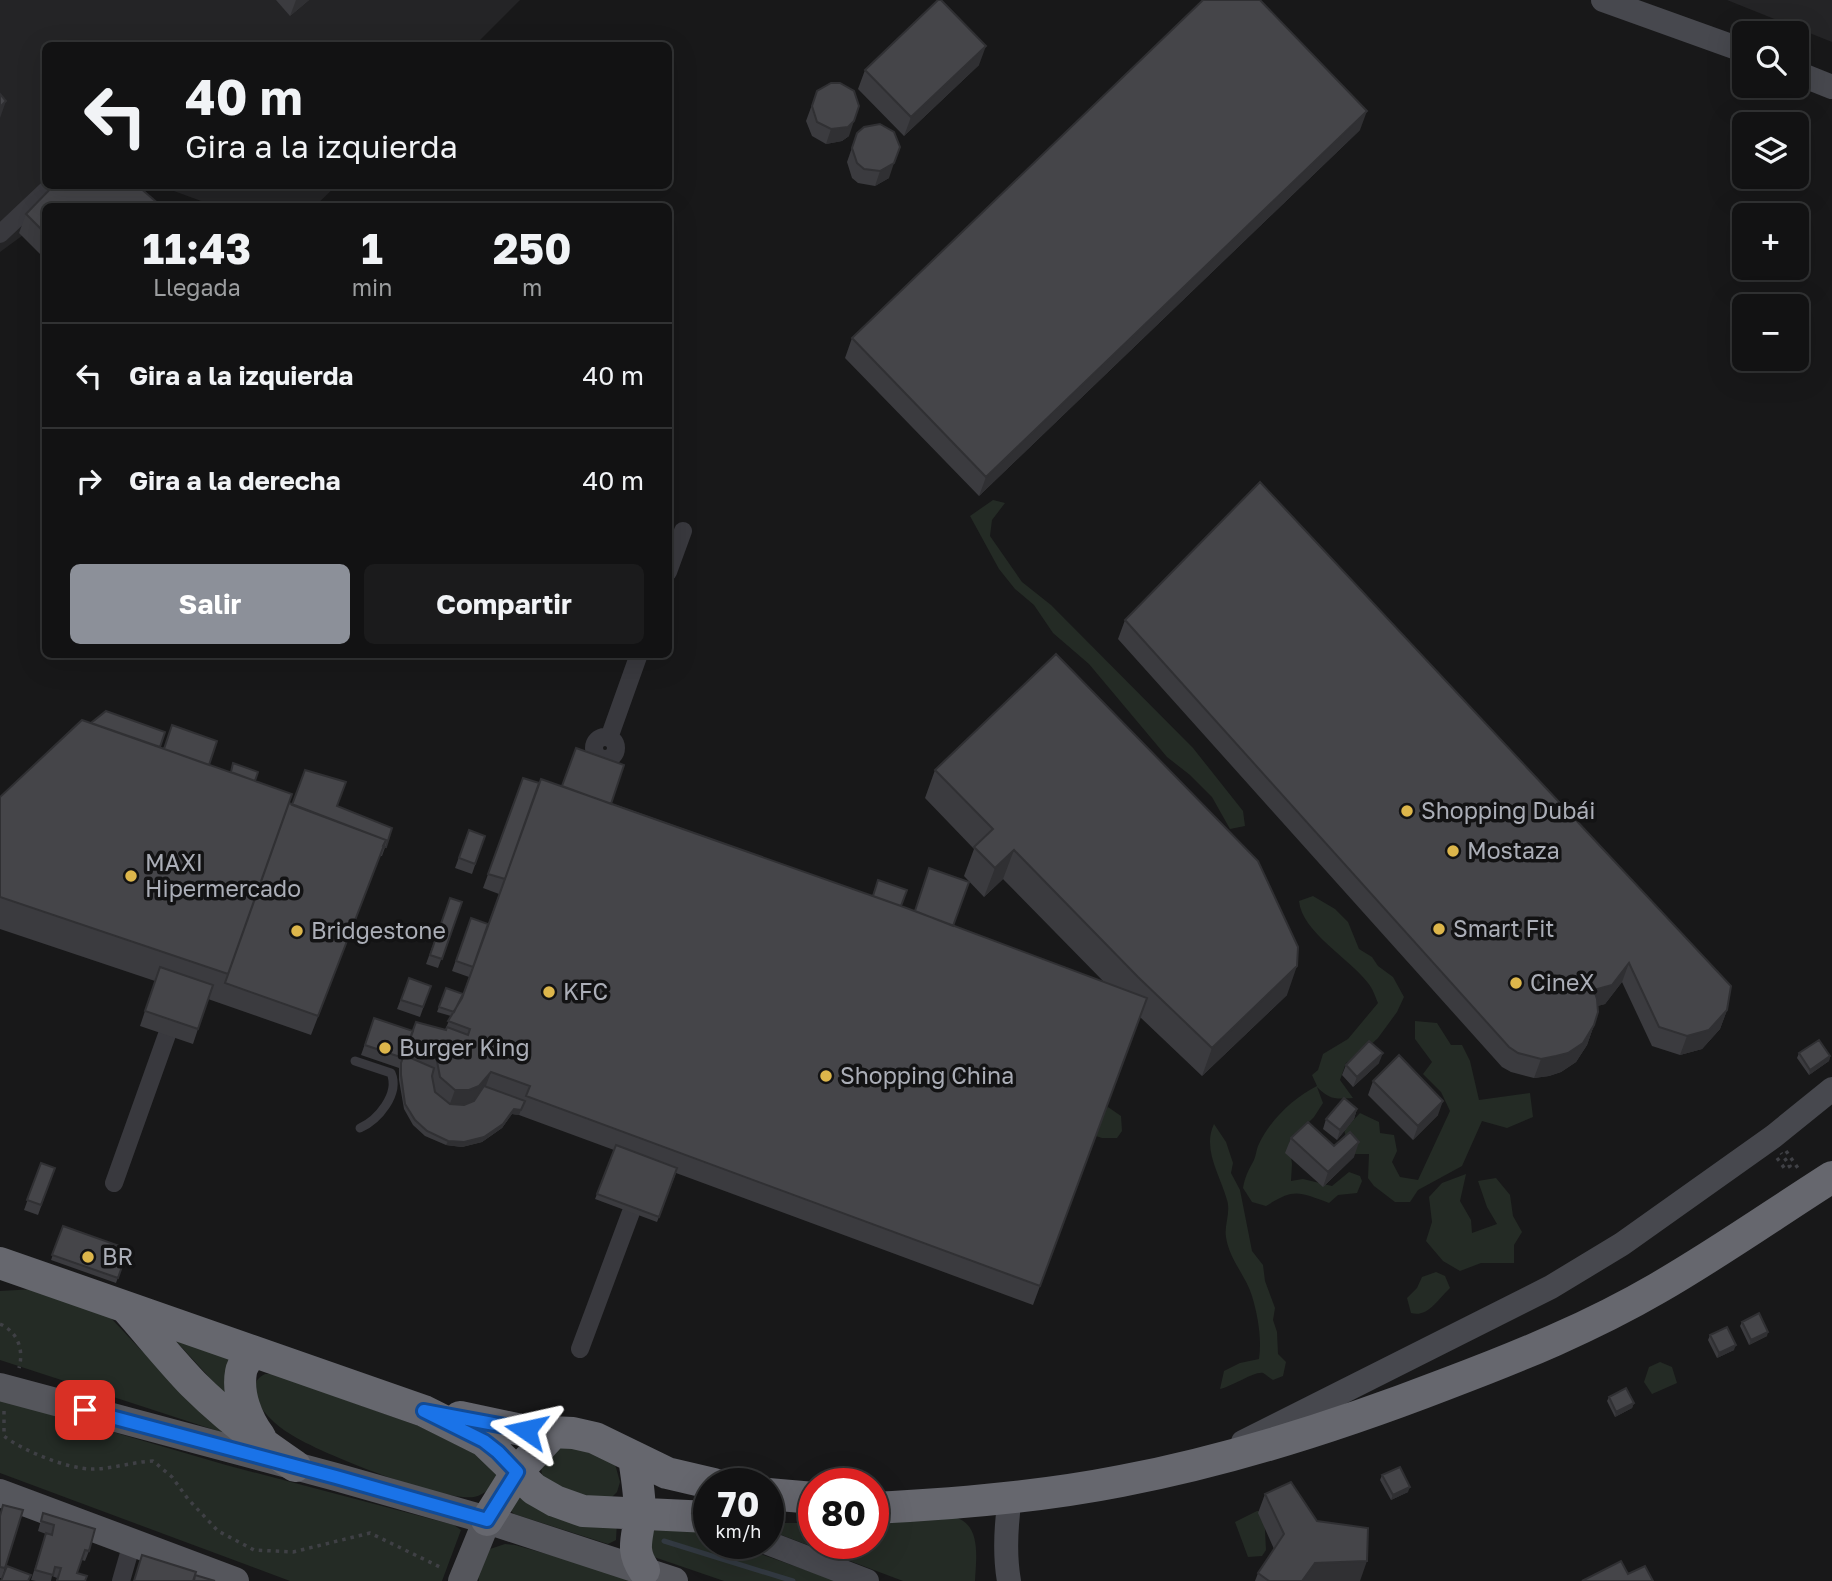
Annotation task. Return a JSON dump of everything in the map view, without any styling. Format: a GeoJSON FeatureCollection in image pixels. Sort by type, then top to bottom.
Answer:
{"type":"FeatureCollection","features":[{"type":"Feature","properties":{"kind":"highway"},"geometry":{"type":"LineString","coordinates":[[889,1507],[1010,1497],[1122,1481],[1202,1463],[1298,1436],[1389,1406],[1481,1371],[1569,1333],[1657,1289],[1822,1183]]}},
{"type":"Feature","properties":{"kind":"highway"},"geometry":{"type":"LineString","coordinates":[[9,1270],[424,1411],[484,1441],[534,1489],[555,1501],[583,1511],[693,1516]]}},
{"type":"Feature","properties":{"kind":"highway"},"geometry":{"type":"LineString","coordinates":[[127,1309],[217,1407],[295,1466]]}},
{"type":"Feature","properties":{"kind":"highway"},"geometry":{"type":"LineString","coordinates":[[252,1352],[241,1370],[241,1391],[246,1411],[267,1447]]}},
{"type":"Feature","properties":{"kind":"highway"},"geometry":{"type":"LineString","coordinates":[[424,1411],[526,1430],[595,1438],[667,1473],[693,1479]]}},
{"type":"Feature","properties":{"kind":"highway"},"geometry":{"type":"LineString","coordinates":[[487,1520],[517,1472],[554,1432]]}},
{"type":"Feature","properties":{"kind":"highway"},"geometry":{"type":"LineString","coordinates":[[634,1458],[640,1514],[635,1549],[637,1560],[644,1570]]}},
{"type":"Feature","properties":{"kind":"main road"},"geometry":{"type":"LineString","coordinates":[[3,1388],[487,1520],[674,1581]]}},
{"type":"Feature","properties":{"kind":"main road"},"geometry":{"type":"LineString","coordinates":[[0,1493],[234,1581]]}},
{"type":"Feature","properties":{"kind":"main road"},"geometry":{"type":"LineString","coordinates":[[463,1579],[487,1520]]}},
{"type":"Feature","properties":{"kind":"street"},"geometry":{"type":"LineString","coordinates":[[1604,0],[1732,46]]}},
{"type":"Feature","properties":{"kind":"street"},"geometry":{"type":"LineString","coordinates":[[1809,78],[1832,87]]}},
{"type":"Feature","properties":{"kind":"street"},"geometry":{"type":"LineString","coordinates":[[0,234],[48,189]]}},
{"type":"Feature","properties":{"kind":"street"},"geometry":{"type":"LineString","coordinates":[[672,561],[683,531]]}},
{"type":"Feature","properties":{"kind":"street"},"geometry":{"type":"LineString","coordinates":[[599,763],[614,754],[616,746],[609,738],[638,658]]}},
{"type":"Feature","properties":{"kind":"street"},"geometry":{"type":"LineString","coordinates":[[114,1183],[179,1001]]}},
{"type":"Feature","properties":{"kind":"street"},"geometry":{"type":"LineString","coordinates":[[1202,1463],[1551,1287],[1622,1244],[1774,1136],[1832,1089]]}},
{"type":"Feature","properties":{"kind":"street"},"geometry":{"type":"LineString","coordinates":[[580,1349],[631,1212]]}},
{"type":"Feature","properties":{"kind":"street"},"geometry":{"type":"LineString","coordinates":[[1009,1581],[1006,1527],[1010,1497]]}},
{"type":"Feature","properties":{"kind":"street"},"geometry":{"type":"LineString","coordinates":[[121,1581],[132,1543]]}},
{"type":"Feature","properties":{"kind":"street"},"geometry":{"type":"LineString","coordinates":[[784,1549],[867,1581]]}},
{"type":"Feature","properties":{"kind":"lane"},"geometry":{"type":"LineString","coordinates":[[355,1061],[391,1073],[393,1080],[391,1093],[381,1111],[373,1122],[360,1128]]}},
{"type":"Feature","properties":{"kind":"path"},"geometry":{"type":"LineString","coordinates":[[1774,1136],[1780,1144],[1771,1150],[1784,1169],[1790,1166],[1779,1150],[1783,1147],[1822,1183]]}},
{"type":"Feature","properties":{"kind":"path"},"geometry":{"type":"LineString","coordinates":[[0,1324],[10,1329],[20,1345],[20,1367],[3,1388],[4,1433],[15,1445],[63,1463],[89,1469],[153,1461],[172,1477],[218,1531],[254,1550],[293,1552],[370,1533],[463,1579]]}},
{"type":"Feature","properties":{"kind":"shaded area"},"geometry":{"type":"Polygon","coordinates":[[[0,0],[520,0],[478,42],[42,42],[42,189],[45,189],[42,221],[0,252],[0,0]]]}},
{"type":"Feature","properties":{"kind":"shaded area"},"geometry":{"type":"Polygon","coordinates":[[[1727,0],[1832,0],[1832,42],[1809,33],[1809,21],[1780,21],[1727,0]]]}},
{"type":"Feature","properties":{"kind":"shaded area"},"geometry":{"type":"Polygon","coordinates":[[[168,189],[333,189],[318,203],[207,203],[168,189]]]}},
{"type":"Feature","properties":{"kind":"shaded area"},"geometry":{"type":"Polygon","coordinates":[[[993,500],[1005,503],[992,520],[990,536],[1022,582],[1051,605],[1193,748],[1243,811],[1245,826],[1230,829],[1212,797],[1167,757],[1089,664],[1053,633],[1034,605],[1015,589],[999,569],[970,516],[993,500]]]}},
{"type":"Feature","properties":{"kind":"shaded area"},"geometry":{"type":"Polygon","coordinates":[[[1313,896],[1335,909],[1348,922],[1359,949],[1393,977],[1404,997],[1397,1012],[1378,1038],[1346,1063],[1340,1080],[1353,1098],[1333,1098],[1317,1087],[1323,1103],[1314,1117],[1289,1142],[1291,1181],[1303,1179],[1332,1186],[1349,1172],[1360,1176],[1362,1181],[1357,1193],[1338,1195],[1329,1203],[1303,1194],[1291,1194],[1266,1206],[1252,1202],[1243,1188],[1258,1146],[1268,1128],[1283,1111],[1317,1086],[1312,1075],[1318,1070],[1323,1054],[1348,1039],[1378,1003],[1368,983],[1308,923],[1299,901],[1313,896]]]}},
{"type":"Feature","properties":{"kind":"shaded area"},"geometry":{"type":"Polygon","coordinates":[[[1415,1021],[1437,1023],[1451,1045],[1462,1045],[1470,1061],[1479,1100],[1530,1093],[1533,1117],[1507,1128],[1482,1121],[1462,1166],[1418,1190],[1410,1202],[1395,1202],[1368,1178],[1369,1154],[1351,1154],[1344,1130],[1360,1113],[1379,1122],[1380,1133],[1394,1135],[1397,1151],[1392,1162],[1400,1177],[1418,1180],[1450,1111],[1441,1092],[1423,1074],[1432,1062],[1415,1039],[1415,1021]]]}},
{"type":"Feature","properties":{"kind":"shaded area"},"geometry":{"type":"Polygon","coordinates":[[[1108,1107],[1121,1116],[1122,1131],[1117,1138],[1093,1135],[1096,1118],[1108,1107]]]}},
{"type":"Feature","properties":{"kind":"shaded area"},"geometry":{"type":"Polygon","coordinates":[[[1214,1124],[1226,1142],[1233,1163],[1231,1173],[1240,1190],[1252,1251],[1263,1265],[1265,1281],[1275,1308],[1273,1320],[1277,1332],[1278,1354],[1286,1362],[1283,1376],[1273,1380],[1259,1373],[1220,1389],[1224,1371],[1240,1363],[1259,1359],[1260,1344],[1258,1319],[1252,1296],[1230,1253],[1226,1237],[1228,1205],[1213,1162],[1210,1143],[1214,1124]]]}},
{"type":"Feature","properties":{"kind":"shaded area"},"geometry":{"type":"Polygon","coordinates":[[[1466,1174],[1460,1201],[1471,1220],[1472,1233],[1497,1224],[1487,1207],[1478,1181],[1496,1178],[1510,1195],[1513,1216],[1522,1232],[1514,1245],[1514,1263],[1481,1263],[1460,1271],[1443,1261],[1426,1241],[1432,1222],[1429,1197],[1442,1183],[1466,1174]]]}},
{"type":"Feature","properties":{"kind":"shaded area"},"geometry":{"type":"Polygon","coordinates":[[[1436,1272],[1445,1276],[1450,1288],[1428,1310],[1411,1313],[1407,1298],[1417,1288],[1422,1277],[1436,1272]]]}},
{"type":"Feature","properties":{"kind":"shaded area"},"geometry":{"type":"Polygon","coordinates":[[[35,1289],[110,1317],[140,1349],[233,1436],[0,1360],[0,1291],[35,1289]]]}},
{"type":"Feature","properties":{"kind":"shaded area"},"geometry":{"type":"Polygon","coordinates":[[[175,1340],[231,1361],[230,1400],[175,1340]]]}},
{"type":"Feature","properties":{"kind":"shaded area"},"geometry":{"type":"Polygon","coordinates":[[[1660,1362],[1672,1367],[1677,1383],[1652,1394],[1644,1382],[1649,1367],[1660,1362]]]}},
{"type":"Feature","properties":{"kind":"shaded area"},"geometry":{"type":"Polygon","coordinates":[[[265,1374],[273,1374],[444,1435],[484,1455],[498,1476],[482,1494],[474,1497],[458,1496],[409,1484],[350,1463],[302,1441],[273,1421],[256,1396],[257,1381],[265,1374]]]}},
{"type":"Feature","properties":{"kind":"shaded area"},"geometry":{"type":"Polygon","coordinates":[[[0,1399],[226,1465],[454,1525],[461,1530],[442,1581],[290,1581],[0,1473],[0,1399]]]}},
{"type":"Feature","properties":{"kind":"shaded area"},"geometry":{"type":"Polygon","coordinates":[[[573,1444],[615,1464],[620,1482],[617,1492],[611,1498],[585,1502],[542,1476],[541,1466],[548,1450],[573,1444]]]}},
{"type":"Feature","properties":{"kind":"shaded area"},"geometry":{"type":"Polygon","coordinates":[[[512,1494],[617,1522],[616,1540],[608,1544],[514,1514],[510,1510],[512,1494]]]}},
{"type":"Feature","properties":{"kind":"shaded area"},"geometry":{"type":"Polygon","coordinates":[[[1257,1511],[1264,1511],[1266,1550],[1262,1556],[1248,1557],[1235,1522],[1257,1511]]]}},
{"type":"Feature","properties":{"kind":"shaded area"},"geometry":{"type":"Polygon","coordinates":[[[954,1517],[963,1521],[969,1527],[975,1543],[975,1581],[903,1581],[845,1559],[889,1559],[889,1520],[954,1517]]]}},
{"type":"Feature","properties":{"kind":"shaded area"},"geometry":{"type":"Polygon","coordinates":[[[784,1523],[798,1523],[798,1541],[784,1536],[784,1523]]]}},
{"type":"Feature","properties":{"kind":"shaded area"},"geometry":{"type":"Polygon","coordinates":[[[657,1529],[693,1532],[693,1559],[775,1559],[837,1581],[724,1581],[654,1557],[648,1540],[657,1529]]]}},
{"type":"Feature","properties":{"kind":"shaded area"},"geometry":{"type":"Polygon","coordinates":[[[505,1544],[642,1581],[479,1581],[478,1576],[490,1549],[505,1544]]]}},
{"type":"Feature","properties":{"kind":"building"},"geometry":{"type":"Polygon","coordinates":[[[938,0],[986,46],[911,117],[865,70],[938,0]]]}},
{"type":"Feature","properties":{"kind":"building"},"geometry":{"type":"Polygon","coordinates":[[[1203,0],[1260,0],[1367,111],[986,477],[852,338],[1203,0]]]}},
{"type":"Feature","properties":{"kind":"building"},"geometry":{"type":"Polygon","coordinates":[[[831,83],[840,83],[854,91],[859,106],[854,121],[848,127],[831,129],[817,122],[812,106],[817,91],[831,83]]]}},
{"type":"Feature","properties":{"kind":"building"},"geometry":{"type":"Polygon","coordinates":[[[0,94],[6,101],[0,107],[0,94]]]}},
{"type":"Feature","properties":{"kind":"building"},"geometry":{"type":"Polygon","coordinates":[[[880,124],[894,132],[900,147],[894,163],[880,171],[864,169],[857,163],[852,148],[857,133],[864,127],[880,124]]]}},
{"type":"Feature","properties":{"kind":"building"},"geometry":{"type":"Polygon","coordinates":[[[50,189],[141,189],[158,203],[42,203],[42,230],[26,214],[50,189]]]}},
{"type":"Feature","properties":{"kind":"building","name":"Shopping Dubái"},"geometry":{"type":"Polygon","coordinates":[[[1260,482],[1731,986],[1727,1010],[1709,1030],[1687,1036],[1659,1027],[1629,963],[1612,985],[1594,990],[1598,1012],[1583,1043],[1568,1053],[1541,1059],[1518,1053],[1509,1047],[1125,620],[1260,482]]]}},
{"type":"Feature","properties":{"kind":"building"},"geometry":{"type":"Polygon","coordinates":[[[1056,654],[1258,861],[1298,947],[1297,966],[1212,1048],[1138,977],[1014,850],[995,868],[974,847],[993,829],[935,770],[1056,654]]]}},
{"type":"Feature","properties":{"kind":"building"},"geometry":{"type":"Polygon","coordinates":[[[106,711],[165,732],[160,747],[91,723],[106,711]]]}},
{"type":"Feature","properties":{"kind":"building","name":"MAXI Hipermercado"},"geometry":{"type":"Polygon","coordinates":[[[82,720],[292,794],[228,974],[0,897],[0,797],[82,720]]]}},
{"type":"Feature","properties":{"kind":"building"},"geometry":{"type":"Polygon","coordinates":[[[172,725],[217,741],[209,765],[164,749],[172,725]]]}},
{"type":"Feature","properties":{"kind":"building"},"geometry":{"type":"Polygon","coordinates":[[[576,748],[624,765],[611,804],[562,786],[576,748]]]}},
{"type":"Feature","properties":{"kind":"building"},"geometry":{"type":"Polygon","coordinates":[[[233,763],[258,772],[255,781],[231,772],[233,763]]]}},
{"type":"Feature","properties":{"kind":"building"},"geometry":{"type":"Polygon","coordinates":[[[305,770],[346,782],[337,806],[392,828],[386,847],[383,846],[386,840],[292,805],[305,770]]]}},
{"type":"Feature","properties":{"kind":"building"},"geometry":{"type":"Polygon","coordinates":[[[523,778],[539,783],[505,879],[488,874],[523,778]]]}},
{"type":"Feature","properties":{"kind":"building","name":"Shopping China"},"geometry":{"type":"Polygon","coordinates":[[[541,779],[901,906],[1147,998],[1040,1286],[526,1096],[530,1086],[491,1072],[479,1086],[469,1090],[455,1090],[440,1077],[437,1061],[439,1053],[409,1041],[416,1022],[446,1030],[447,1027],[468,1035],[470,1029],[448,1021],[462,998],[541,779]]]}},
{"type":"Feature","properties":{"kind":"building","name":"Bridgestone"},"geometry":{"type":"Polygon","coordinates":[[[289,803],[386,840],[318,1016],[225,983],[289,803]]]}},
{"type":"Feature","properties":{"kind":"building"},"geometry":{"type":"Polygon","coordinates":[[[469,830],[485,836],[475,864],[459,858],[469,830]]]}},
{"type":"Feature","properties":{"kind":"building"},"geometry":{"type":"Polygon","coordinates":[[[929,868],[969,882],[953,926],[915,911],[929,868]]]}},
{"type":"Feature","properties":{"kind":"building"},"geometry":{"type":"Polygon","coordinates":[[[878,880],[907,890],[901,906],[873,896],[878,880]]]}},
{"type":"Feature","properties":{"kind":"building"},"geometry":{"type":"Polygon","coordinates":[[[450,898],[462,902],[442,959],[430,955],[450,898]]]}},
{"type":"Feature","properties":{"kind":"building"},"geometry":{"type":"Polygon","coordinates":[[[471,918],[488,924],[473,967],[456,961],[471,918]]]}},
{"type":"Feature","properties":{"kind":"building"},"geometry":{"type":"Polygon","coordinates":[[[160,967],[213,985],[198,1029],[145,1011],[160,967]]]}},
{"type":"Feature","properties":{"kind":"building"},"geometry":{"type":"Polygon","coordinates":[[[409,978],[431,986],[423,1007],[401,1000],[409,978]]]}},
{"type":"Feature","properties":{"kind":"building"},"geometry":{"type":"Polygon","coordinates":[[[446,988],[463,994],[454,1012],[439,1007],[446,988]]]}},
{"type":"Feature","properties":{"kind":"building","name":"Burger King"},"geometry":{"type":"Polygon","coordinates":[[[374,1018],[413,1031],[403,1058],[365,1045],[374,1018]]]}},
{"type":"Feature","properties":{"kind":"building"},"geometry":{"type":"Polygon","coordinates":[[[1819,1040],[1830,1056],[1810,1070],[1799,1053],[1819,1040]]]}},
{"type":"Feature","properties":{"kind":"building"},"geometry":{"type":"Polygon","coordinates":[[[1369,1041],[1383,1053],[1357,1077],[1346,1065],[1369,1041]]]}},
{"type":"Feature","properties":{"kind":"building"},"geometry":{"type":"Polygon","coordinates":[[[404,1055],[434,1068],[432,1076],[435,1092],[450,1104],[464,1105],[474,1101],[484,1086],[525,1101],[521,1110],[514,1109],[503,1124],[484,1137],[464,1142],[448,1141],[427,1131],[415,1120],[405,1104],[401,1075],[404,1055]]]}},
{"type":"Feature","properties":{"kind":"building"},"geometry":{"type":"Polygon","coordinates":[[[1399,1055],[1443,1101],[1418,1126],[1373,1081],[1399,1055]]]}},
{"type":"Feature","properties":{"kind":"building"},"geometry":{"type":"Polygon","coordinates":[[[1344,1098],[1357,1109],[1340,1130],[1326,1119],[1344,1098]]]}},
{"type":"Feature","properties":{"kind":"building"},"geometry":{"type":"Polygon","coordinates":[[[1308,1122],[1334,1146],[1350,1132],[1359,1142],[1328,1172],[1291,1138],[1308,1122]]]}},
{"type":"Feature","properties":{"kind":"building"},"geometry":{"type":"Polygon","coordinates":[[[616,1145],[677,1168],[659,1217],[597,1194],[616,1145]]]}},
{"type":"Feature","properties":{"kind":"building"},"geometry":{"type":"Polygon","coordinates":[[[41,1163],[55,1168],[41,1205],[27,1200],[41,1163]]]}},
{"type":"Feature","properties":{"kind":"building","name":"BR"},"geometry":{"type":"Polygon","coordinates":[[[63,1226],[128,1249],[118,1278],[52,1255],[63,1226]]]}},
{"type":"Feature","properties":{"kind":"building"},"geometry":{"type":"Polygon","coordinates":[[[1759,1313],[1768,1332],[1751,1340],[1742,1322],[1759,1313]]]}},
{"type":"Feature","properties":{"kind":"building"},"geometry":{"type":"Polygon","coordinates":[[[1727,1327],[1736,1345],[1719,1353],[1710,1335],[1727,1327]]]}},
{"type":"Feature","properties":{"kind":"building"},"geometry":{"type":"Polygon","coordinates":[[[1626,1388],[1634,1403],[1616,1412],[1609,1397],[1626,1388]]]}},
{"type":"Feature","properties":{"kind":"building"},"geometry":{"type":"Polygon","coordinates":[[[1400,1467],[1410,1487],[1393,1495],[1382,1475],[1400,1467]]]}},
{"type":"Feature","properties":{"kind":"building"},"geometry":{"type":"Polygon","coordinates":[[[1291,1482],[1317,1521],[1368,1528],[1367,1561],[1315,1563],[1302,1581],[1269,1581],[1258,1573],[1284,1534],[1265,1494],[1291,1482]]]}},
{"type":"Feature","properties":{"kind":"building"},"geometry":{"type":"Polygon","coordinates":[[[3,1505],[23,1510],[5,1568],[0,1567],[0,1516],[3,1505]]]}},
{"type":"Feature","properties":{"kind":"building"},"geometry":{"type":"Polygon","coordinates":[[[43,1513],[95,1529],[89,1551],[85,1550],[77,1573],[87,1576],[85,1581],[57,1581],[61,1568],[55,1567],[53,1575],[35,1570],[46,1533],[52,1535],[54,1525],[41,1521],[43,1513]]]}},
{"type":"Feature","properties":{"kind":"building"},"geometry":{"type":"Polygon","coordinates":[[[142,1555],[196,1572],[193,1581],[134,1581],[142,1555]]]}},
{"type":"Feature","properties":{"kind":"building"},"geometry":{"type":"Polygon","coordinates":[[[1621,1561],[1628,1574],[1645,1566],[1653,1581],[1582,1581],[1621,1561]]]}},
{"type":"Feature","properties":{"kind":"building"},"geometry":{"type":"Polygon","coordinates":[[[7,1566],[31,1575],[28,1581],[1,1581],[7,1566]]]}},
{"type":"Feature","properties":{"kind":"building"},"geometry":{"type":"Polygon","coordinates":[[[195,1575],[215,1581],[194,1581],[195,1575]]]}},
{"type":"Feature","properties":{"kind":"waterway"},"geometry":{"type":"LineString","coordinates":[[664,1541],[793,1581]]}},
{"type":"Feature","properties":{"kind":"place","name":"Shopping Dubái"},"geometry":{"type":"Point","coordinates":[1407,811]}},
{"type":"Feature","properties":{"kind":"place","name":"Mostaza"},"geometry":{"type":"Point","coordinates":[1453,851]}},
{"type":"Feature","properties":{"kind":"place","name":"MAXI Hipermercado"},"geometry":{"type":"Point","coordinates":[131,876]}},
{"type":"Feature","properties":{"kind":"place","name":"Smart Fit"},"geometry":{"type":"Point","coordinates":[1439,929]}},
{"type":"Feature","properties":{"kind":"place","name":"Bridgestone"},"geometry":{"type":"Point","coordinates":[297,931]}},
{"type":"Feature","properties":{"kind":"place","name":"CineX"},"geometry":{"type":"Point","coordinates":[1516,983]}},
{"type":"Feature","properties":{"kind":"place","name":"KFC"},"geometry":{"type":"Point","coordinates":[549,992]}},
{"type":"Feature","properties":{"kind":"place","name":"Burger King"},"geometry":{"type":"Point","coordinates":[385,1048]}},
{"type":"Feature","properties":{"kind":"place","name":"Shopping China"},"geometry":{"type":"Point","coordinates":[826,1076]}},
{"type":"Feature","properties":{"kind":"place","name":"BR"},"geometry":{"type":"Point","coordinates":[88,1257]}},
{"type":"Feature","properties":{"kind":"route"},"geometry":{"type":"LineString","coordinates":[[85,1410],[487,1520],[517,1472],[484,1441],[424,1411],[526,1430]]}}]}
